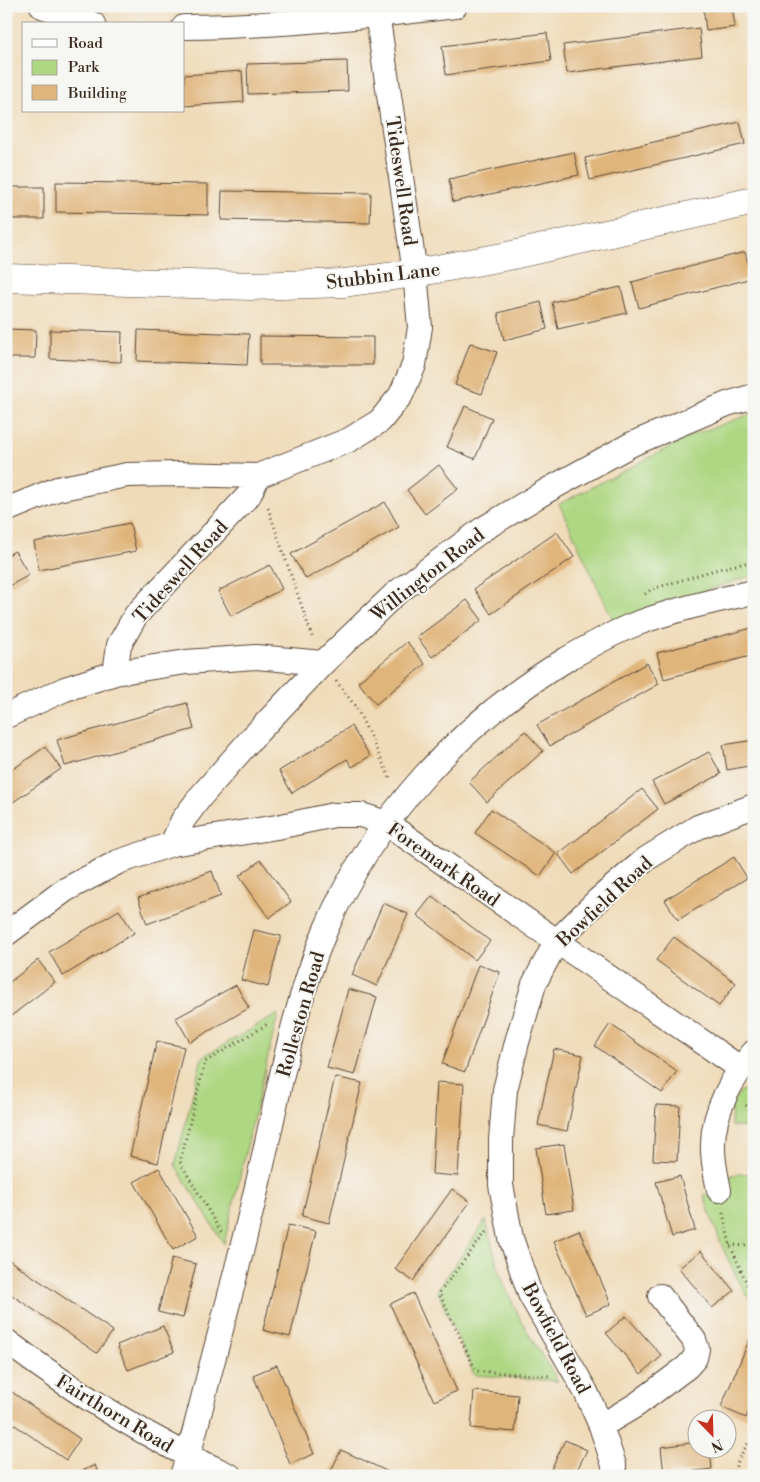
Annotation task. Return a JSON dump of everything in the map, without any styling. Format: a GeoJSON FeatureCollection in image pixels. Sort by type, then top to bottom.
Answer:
{"type":"FeatureCollection","features":[{"type":"Feature","properties":{"kind":"main road","name":"Stubbin Lane"},"geometry":{"type":"LineString","coordinates":[[6,278],[251,286],[344,283],[415,273],[517,254],[754,201]]}},
{"type":"Feature","properties":{"kind":"street"},"geometry":{"type":"LineString","coordinates":[[42,6],[87,22]]}},
{"type":"Feature","properties":{"kind":"street"},"geometry":{"type":"LineString","coordinates":[[185,27],[239,26],[377,11],[455,6]]}},
{"type":"Feature","properties":{"kind":"street","name":"Tideswell Road"},"geometry":{"type":"LineString","coordinates":[[6,510],[57,489],[127,475],[258,476],[349,440],[380,421],[401,395],[414,365],[420,327],[415,273],[377,11]]}},
{"type":"Feature","properties":{"kind":"street","name":"Willington Road"},"geometry":{"type":"LineString","coordinates":[[172,844],[183,820],[201,796],[251,739],[323,663],[396,594],[483,529],[548,490],[632,444],[728,404],[754,396]]}},
{"type":"Feature","properties":{"kind":"street","name":"Tideswell Road"},"geometry":{"type":"LineString","coordinates":[[115,673],[119,645],[136,616],[249,495],[258,476]]}},
{"type":"Feature","properties":{"kind":"street","name":"Rolleston Road"},"geometry":{"type":"LineString","coordinates":[[185,1466],[244,1244],[293,1028],[306,981],[325,930],[347,884],[386,823],[442,757],[484,717],[532,681],[584,649],[631,626],[695,604],[754,592]]}},
{"type":"Feature","properties":{"kind":"street"},"geometry":{"type":"LineString","coordinates":[[6,716],[65,689],[115,673],[186,662],[256,657],[323,663]]}},
{"type":"Feature","properties":{"kind":"street","name":"Bowfield Road"},"geometry":{"type":"LineString","coordinates":[[614,1476],[614,1465],[601,1426],[586,1392],[530,1294],[511,1238],[501,1185],[501,1140],[505,1090],[534,984],[556,942],[598,900],[646,859],[698,827],[754,806]]}},
{"type":"Feature","properties":{"kind":"street","name":"Foremark Road"},"geometry":{"type":"LineString","coordinates":[[6,934],[65,890],[118,862],[172,844],[277,827],[334,815],[361,815],[386,823],[556,942],[747,1060]]}},
{"type":"Feature","properties":{"kind":"street"},"geometry":{"type":"LineString","coordinates":[[719,1190],[713,1143],[718,1115],[747,1060]]}},
{"type":"Feature","properties":{"kind":"street"},"geometry":{"type":"LineString","coordinates":[[601,1426],[636,1405],[687,1367],[695,1358],[697,1349],[694,1340],[660,1296]]}},
{"type":"Feature","properties":{"kind":"street","name":"Fairthorn Road"},"geometry":{"type":"LineString","coordinates":[[6,1341],[38,1366],[132,1425],[185,1466],[230,1476]]}},
{"type":"Feature","properties":{"kind":"path"},"geometry":{"type":"LineString","coordinates":[[244,1244],[225,1239],[180,1162],[205,1062],[272,1022],[293,1028]]}},
{"type":"Feature","properties":{"kind":"path"},"geometry":{"type":"LineString","coordinates":[[719,1190],[730,1245],[754,1296]]}},
{"type":"Feature","properties":{"kind":"path"},"geometry":{"type":"LineString","coordinates":[[505,1207],[439,1293],[476,1371],[579,1379]]}},
{"type":"Feature","properties":{"kind":"path"},"geometry":{"type":"LineString","coordinates":[[730,1245],[754,1246]]}},
{"type":"Feature","properties":{"kind":"path"},"geometry":{"type":"LineString","coordinates":[[732,1476],[740,1456],[754,1434]]}},
{"type":"Feature","properties":{"kind":"green space"},"geometry":{"type":"Polygon","coordinates":[[[754,413],[754,575],[613,620],[559,504],[695,434],[754,413]]]}},
{"type":"Feature","properties":{"kind":"green space"},"geometry":{"type":"Polygon","coordinates":[[[278,1014],[224,1244],[175,1165],[202,1057],[278,1014]]]}},
{"type":"Feature","properties":{"kind":"green space"},"geometry":{"type":"Polygon","coordinates":[[[754,1079],[754,1306],[738,1280],[725,1252],[704,1195],[729,1191],[731,1175],[751,1173],[751,1128],[731,1126],[732,1101],[754,1079]]]}},
{"type":"Feature","properties":{"kind":"green space"},"geometry":{"type":"Polygon","coordinates":[[[486,1220],[506,1288],[526,1330],[558,1381],[474,1375],[437,1290],[486,1220]]]}},
{"type":"Feature","properties":{"kind":"building"},"geometry":{"type":"Polygon","coordinates":[[[703,6],[732,6],[735,27],[706,31],[703,6]]]}},
{"type":"Feature","properties":{"kind":"building"},"geometry":{"type":"Polygon","coordinates":[[[699,28],[702,56],[567,73],[563,45],[699,28]]]}},
{"type":"Feature","properties":{"kind":"building"},"geometry":{"type":"Polygon","coordinates":[[[547,33],[551,61],[446,75],[442,46],[547,33]]]}},
{"type":"Feature","properties":{"kind":"building"},"geometry":{"type":"Polygon","coordinates":[[[347,61],[348,91],[248,94],[247,64],[347,61]]]}},
{"type":"Feature","properties":{"kind":"building"},"geometry":{"type":"Polygon","coordinates":[[[242,71],[244,102],[185,106],[185,75],[242,71]]]}},
{"type":"Feature","properties":{"kind":"building"},"geometry":{"type":"Polygon","coordinates":[[[740,122],[745,144],[590,180],[585,158],[740,122]]]}},
{"type":"Feature","properties":{"kind":"building"},"geometry":{"type":"Polygon","coordinates":[[[574,152],[579,175],[453,202],[449,179],[574,152]]]}},
{"type":"Feature","properties":{"kind":"building"},"geometry":{"type":"Polygon","coordinates":[[[56,182],[208,184],[208,215],[56,212],[56,182]]]}},
{"type":"Feature","properties":{"kind":"building"},"geometry":{"type":"Polygon","coordinates":[[[6,187],[44,187],[44,219],[6,219],[6,187]]]}},
{"type":"Feature","properties":{"kind":"building"},"geometry":{"type":"Polygon","coordinates":[[[222,191],[371,193],[370,223],[221,220],[222,191]]]}},
{"type":"Feature","properties":{"kind":"building"},"geometry":{"type":"Polygon","coordinates":[[[745,252],[752,278],[639,308],[632,282],[745,252]]]}},
{"type":"Feature","properties":{"kind":"building"},"geometry":{"type":"Polygon","coordinates":[[[621,287],[627,313],[558,329],[552,302],[621,287]]]}},
{"type":"Feature","properties":{"kind":"building"},"geometry":{"type":"Polygon","coordinates":[[[541,302],[547,329],[504,340],[498,313],[541,302]]]}},
{"type":"Feature","properties":{"kind":"building"},"geometry":{"type":"Polygon","coordinates":[[[6,329],[36,330],[35,358],[6,358],[6,329]]]}},
{"type":"Feature","properties":{"kind":"building"},"geometry":{"type":"Polygon","coordinates":[[[50,330],[122,332],[121,362],[50,359],[50,330]]]}},
{"type":"Feature","properties":{"kind":"building"},"geometry":{"type":"Polygon","coordinates":[[[138,330],[249,334],[247,365],[137,361],[138,330]]]}},
{"type":"Feature","properties":{"kind":"building"},"geometry":{"type":"Polygon","coordinates":[[[260,336],[373,337],[373,365],[260,365],[260,336]]]}},
{"type":"Feature","properties":{"kind":"building"},"geometry":{"type":"Polygon","coordinates":[[[470,343],[497,352],[482,394],[455,385],[470,343]]]}},
{"type":"Feature","properties":{"kind":"building"},"geometry":{"type":"Polygon","coordinates":[[[465,406],[492,418],[475,459],[447,447],[465,406]]]}},
{"type":"Feature","properties":{"kind":"building"},"geometry":{"type":"Polygon","coordinates":[[[439,465],[458,489],[425,514],[407,490],[439,465]]]}},
{"type":"Feature","properties":{"kind":"building"},"geometry":{"type":"Polygon","coordinates":[[[385,502],[399,527],[306,579],[291,554],[385,502]]]}},
{"type":"Feature","properties":{"kind":"building"},"geometry":{"type":"Polygon","coordinates":[[[130,523],[136,551],[39,570],[34,542],[130,523]]]}},
{"type":"Feature","properties":{"kind":"building"},"geometry":{"type":"Polygon","coordinates":[[[557,532],[574,557],[491,614],[474,589],[557,532]]]}},
{"type":"Feature","properties":{"kind":"building"},"geometry":{"type":"Polygon","coordinates":[[[15,551],[29,575],[6,588],[6,556],[15,551]]]}},
{"type":"Feature","properties":{"kind":"building"},"geometry":{"type":"Polygon","coordinates":[[[270,565],[282,589],[231,616],[218,591],[270,565]]]}},
{"type":"Feature","properties":{"kind":"building"},"geometry":{"type":"Polygon","coordinates":[[[467,600],[482,620],[432,657],[417,637],[467,600]]]}},
{"type":"Feature","properties":{"kind":"building"},"geometry":{"type":"Polygon","coordinates":[[[752,628],[754,655],[664,679],[657,653],[752,628]]]}},
{"type":"Feature","properties":{"kind":"building"},"geometry":{"type":"Polygon","coordinates":[[[407,642],[425,664],[376,704],[358,682],[407,642]]]}},
{"type":"Feature","properties":{"kind":"building"},"geometry":{"type":"Polygon","coordinates":[[[647,663],[659,684],[550,746],[537,725],[647,663]]]}},
{"type":"Feature","properties":{"kind":"building"},"geometry":{"type":"Polygon","coordinates":[[[187,703],[194,729],[65,766],[57,740],[187,703]]]}},
{"type":"Feature","properties":{"kind":"building"},"geometry":{"type":"Polygon","coordinates":[[[351,726],[370,756],[352,767],[347,759],[292,793],[279,771],[351,726]]]}},
{"type":"Feature","properties":{"kind":"building"},"geometry":{"type":"Polygon","coordinates":[[[525,731],[543,751],[487,802],[469,782],[525,731]]]}},
{"type":"Feature","properties":{"kind":"building"},"geometry":{"type":"Polygon","coordinates":[[[754,740],[754,765],[727,770],[723,745],[754,740]]]}},
{"type":"Feature","properties":{"kind":"building"},"geometry":{"type":"Polygon","coordinates":[[[45,747],[61,769],[6,807],[6,774],[45,747]]]}},
{"type":"Feature","properties":{"kind":"building"},"geometry":{"type":"Polygon","coordinates":[[[709,752],[721,774],[664,804],[652,782],[709,752]]]}},
{"type":"Feature","properties":{"kind":"building"},"geometry":{"type":"Polygon","coordinates":[[[642,789],[658,809],[573,874],[558,854],[642,789]]]}},
{"type":"Feature","properties":{"kind":"building"},"geometry":{"type":"Polygon","coordinates":[[[491,809],[556,853],[540,876],[475,833],[491,809]]]}},
{"type":"Feature","properties":{"kind":"building"},"geometry":{"type":"Polygon","coordinates":[[[734,857],[747,878],[678,920],[665,900],[734,857]]]}},
{"type":"Feature","properties":{"kind":"building"},"geometry":{"type":"Polygon","coordinates":[[[261,860],[291,902],[269,918],[239,876],[261,860]]]}},
{"type":"Feature","properties":{"kind":"building"},"geometry":{"type":"Polygon","coordinates":[[[212,871],[221,896],[147,924],[138,898],[212,871]]]}},
{"type":"Feature","properties":{"kind":"building"},"geometry":{"type":"Polygon","coordinates":[[[432,896],[490,941],[475,960],[417,915],[432,896]]]}},
{"type":"Feature","properties":{"kind":"building"},"geometry":{"type":"Polygon","coordinates":[[[383,903],[408,914],[377,986],[352,975],[383,903]]]}},
{"type":"Feature","properties":{"kind":"building"},"geometry":{"type":"Polygon","coordinates":[[[119,910],[134,933],[63,976],[49,952],[119,910]]]}},
{"type":"Feature","properties":{"kind":"building"},"geometry":{"type":"Polygon","coordinates":[[[254,930],[281,936],[268,987],[241,980],[254,930]]]}},
{"type":"Feature","properties":{"kind":"building"},"geometry":{"type":"Polygon","coordinates":[[[674,937],[736,983],[719,1006],[656,960],[674,937]]]}},
{"type":"Feature","properties":{"kind":"building"},"geometry":{"type":"Polygon","coordinates":[[[38,960],[55,982],[6,1020],[6,985],[38,960]]]}},
{"type":"Feature","properties":{"kind":"building"},"geometry":{"type":"Polygon","coordinates":[[[478,965],[500,972],[465,1072],[442,1064],[478,965]]]}},
{"type":"Feature","properties":{"kind":"building"},"geometry":{"type":"Polygon","coordinates":[[[236,985],[249,1008],[190,1042],[176,1018],[236,985]]]}},
{"type":"Feature","properties":{"kind":"building"},"geometry":{"type":"Polygon","coordinates":[[[348,989],[377,997],[355,1075],[327,1068],[348,989]]]}},
{"type":"Feature","properties":{"kind":"building"},"geometry":{"type":"Polygon","coordinates":[[[610,1024],[677,1071],[662,1093],[595,1046],[610,1024]]]}},
{"type":"Feature","properties":{"kind":"building"},"geometry":{"type":"Polygon","coordinates":[[[157,1041],[184,1047],[158,1163],[130,1156],[157,1041]]]}},
{"type":"Feature","properties":{"kind":"building"},"geometry":{"type":"Polygon","coordinates":[[[554,1049],[583,1055],[567,1131],[538,1125],[554,1049]]]}},
{"type":"Feature","properties":{"kind":"building"},"geometry":{"type":"Polygon","coordinates":[[[335,1077],[362,1083],[329,1223],[302,1216],[335,1077]]]}},
{"type":"Feature","properties":{"kind":"building"},"geometry":{"type":"Polygon","coordinates":[[[437,1082],[464,1084],[458,1176],[432,1174],[437,1082]]]}},
{"type":"Feature","properties":{"kind":"building"},"geometry":{"type":"Polygon","coordinates":[[[656,1105],[680,1106],[677,1161],[653,1160],[656,1105]]]}},
{"type":"Feature","properties":{"kind":"building"},"geometry":{"type":"Polygon","coordinates":[[[564,1144],[574,1210],[546,1214],[536,1148],[564,1144]]]}},
{"type":"Feature","properties":{"kind":"building"},"geometry":{"type":"Polygon","coordinates":[[[159,1168],[198,1236],[173,1250],[134,1182],[159,1168]]]}},
{"type":"Feature","properties":{"kind":"building"},"geometry":{"type":"Polygon","coordinates":[[[680,1176],[695,1230],[672,1237],[656,1182],[680,1176]]]}},
{"type":"Feature","properties":{"kind":"building"},"geometry":{"type":"Polygon","coordinates":[[[452,1189],[470,1202],[413,1281],[395,1269],[452,1189]]]}},
{"type":"Feature","properties":{"kind":"building"},"geometry":{"type":"Polygon","coordinates":[[[288,1225],[316,1231],[290,1337],[263,1330],[288,1225]]]}},
{"type":"Feature","properties":{"kind":"building"},"geometry":{"type":"Polygon","coordinates":[[[579,1230],[611,1304],[586,1315],[554,1241],[579,1230]]]}},
{"type":"Feature","properties":{"kind":"building"},"geometry":{"type":"Polygon","coordinates":[[[701,1251],[734,1291],[712,1308],[679,1268],[701,1251]]]}},
{"type":"Feature","properties":{"kind":"building"},"geometry":{"type":"Polygon","coordinates":[[[6,1258],[113,1331],[97,1353],[6,1291],[6,1258]]]}},
{"type":"Feature","properties":{"kind":"building"},"geometry":{"type":"Polygon","coordinates":[[[172,1258],[196,1264],[183,1318],[158,1312],[172,1258]]]}},
{"type":"Feature","properties":{"kind":"building"},"geometry":{"type":"Polygon","coordinates":[[[413,1293],[457,1391],[434,1401],[390,1304],[413,1293]]]}},
{"type":"Feature","properties":{"kind":"building"},"geometry":{"type":"Polygon","coordinates":[[[626,1316],[662,1356],[641,1374],[606,1333],[626,1316]]]}},
{"type":"Feature","properties":{"kind":"building"},"geometry":{"type":"Polygon","coordinates":[[[163,1326],[174,1352],[128,1370],[117,1345],[163,1326]]]}},
{"type":"Feature","properties":{"kind":"building"},"geometry":{"type":"Polygon","coordinates":[[[751,1336],[754,1337],[754,1399],[746,1418],[738,1414],[738,1410],[728,1410],[721,1407],[751,1336]]]}},
{"type":"Feature","properties":{"kind":"building"},"geometry":{"type":"Polygon","coordinates":[[[277,1365],[314,1454],[290,1464],[253,1375],[277,1365]]]}},
{"type":"Feature","properties":{"kind":"building"},"geometry":{"type":"Polygon","coordinates":[[[6,1388],[80,1439],[66,1460],[6,1419],[6,1388]]]}},
{"type":"Feature","properties":{"kind":"building"},"geometry":{"type":"Polygon","coordinates":[[[474,1391],[518,1395],[515,1432],[471,1428],[474,1391]]]}},
{"type":"Feature","properties":{"kind":"building"},"geometry":{"type":"Polygon","coordinates":[[[565,1440],[587,1450],[574,1476],[548,1476],[565,1440]]]}},
{"type":"Feature","properties":{"kind":"building"},"geometry":{"type":"Polygon","coordinates":[[[688,1443],[688,1460],[711,1460],[712,1469],[664,1475],[661,1447],[688,1443]]]}},
{"type":"Feature","properties":{"kind":"building"},"geometry":{"type":"Polygon","coordinates":[[[341,1450],[397,1476],[329,1475],[341,1450]]]}},
{"type":"Feature","properties":{"kind":"building"},"geometry":{"type":"Polygon","coordinates":[[[95,1465],[99,1476],[71,1476],[95,1465]]]}}]}
